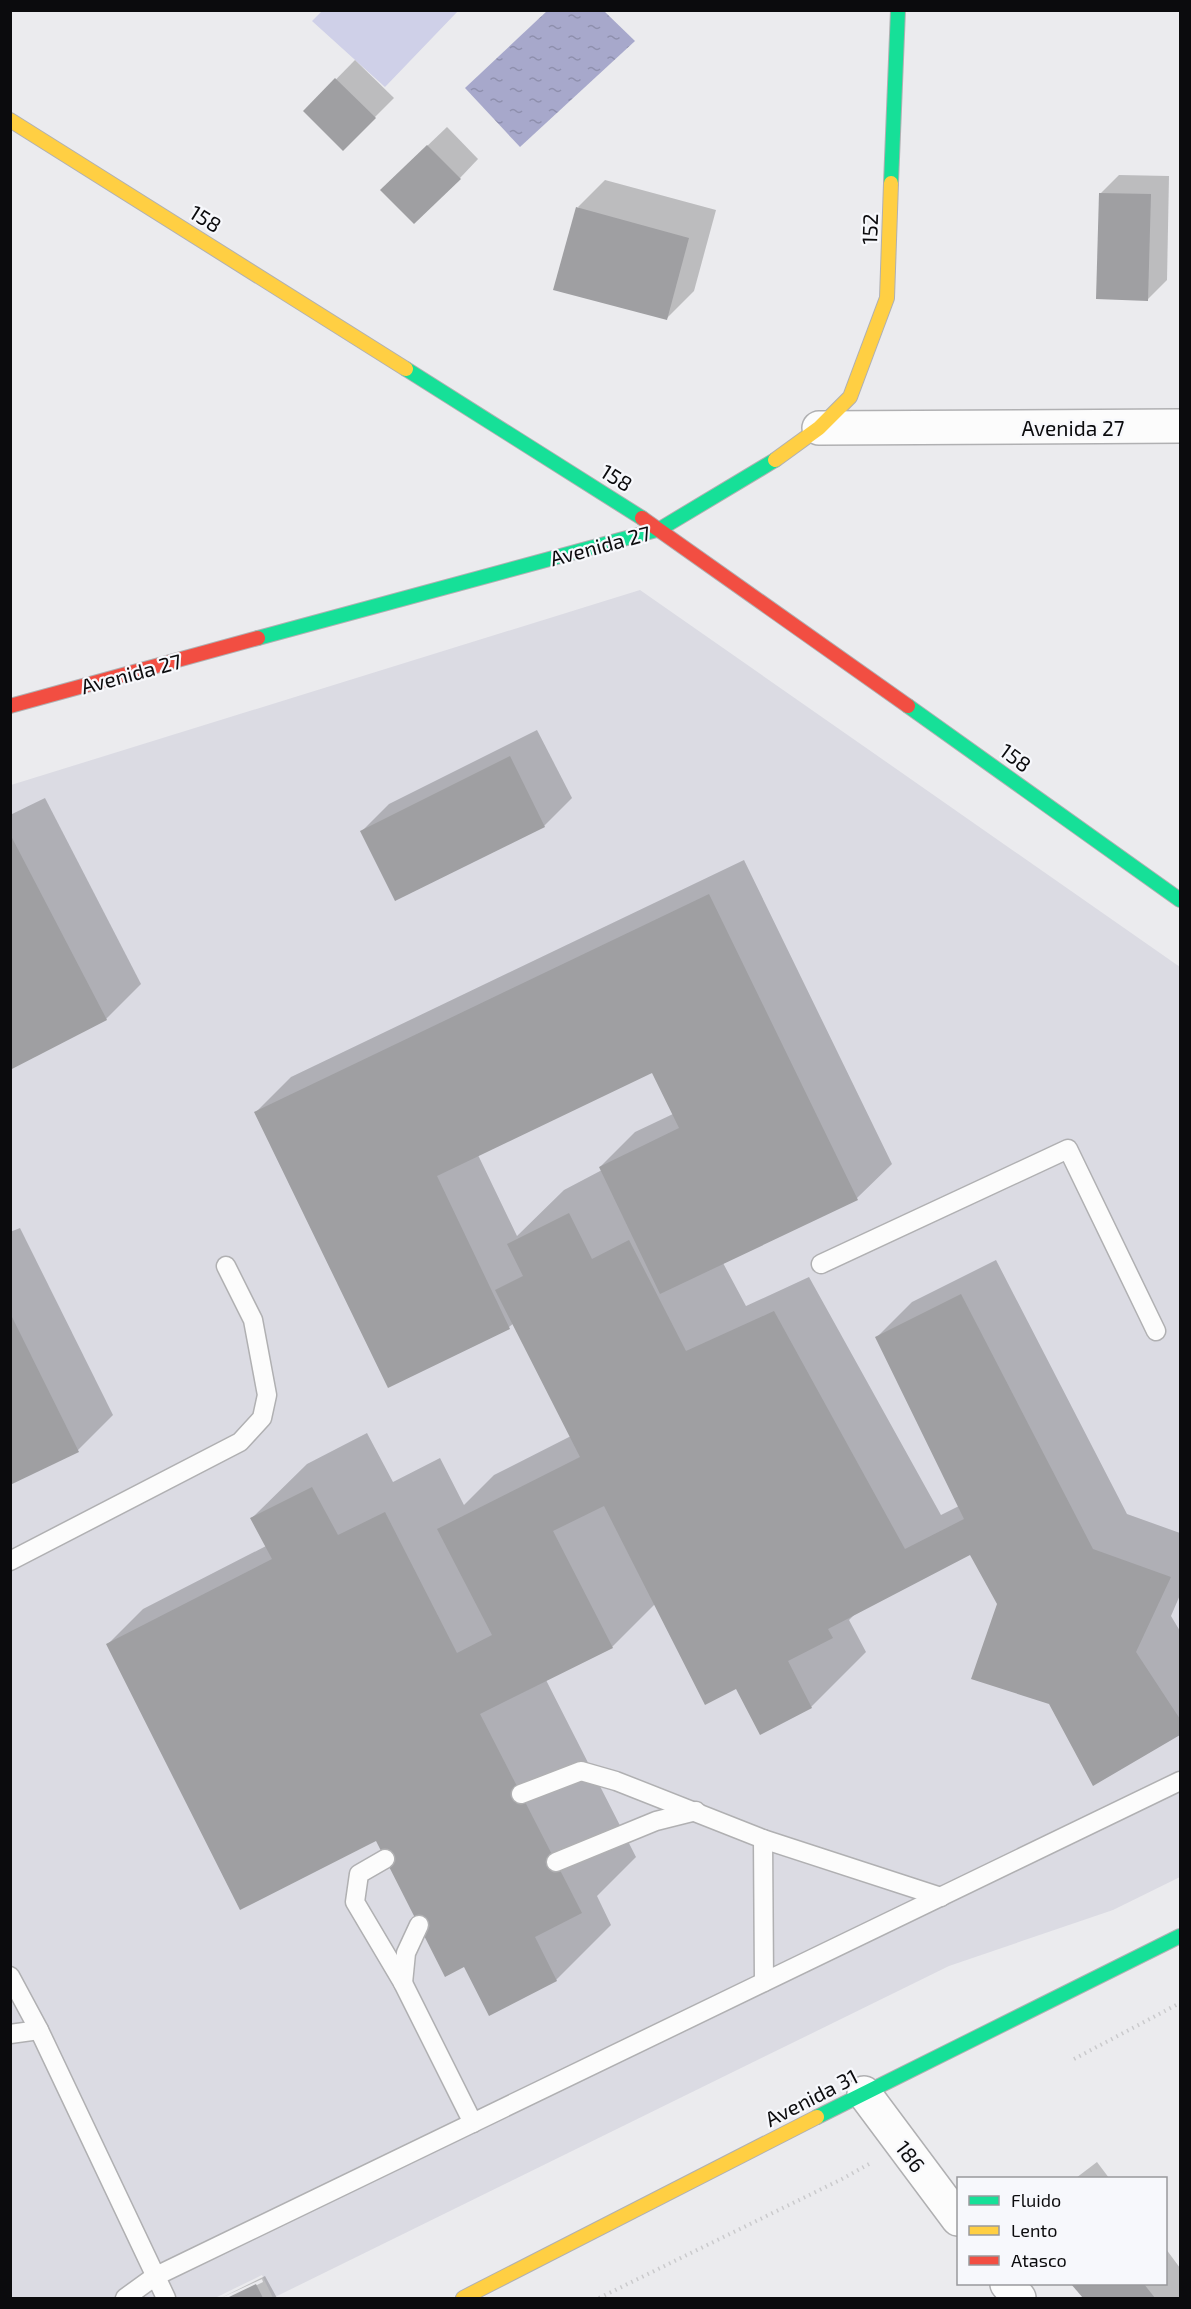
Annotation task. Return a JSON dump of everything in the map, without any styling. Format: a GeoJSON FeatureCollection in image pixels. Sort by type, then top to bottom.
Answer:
{"type":"FeatureCollection","features":[{"type":"Feature","properties":{"kind":"street","name":"152"},"geometry":{"type":"LineString","coordinates":[[819,428],[850,398],[887,298],[898,10]]}},
{"type":"Feature","properties":{"kind":"street","name":"158"},"geometry":{"type":"LineString","coordinates":[[10,120],[660,529],[1180,900]]}},
{"type":"Feature","properties":{"kind":"street","name":"Avenida 27"},"geometry":{"type":"LineString","coordinates":[[10,706],[660,529],[777,459],[819,428],[1180,426]]}},
{"type":"Feature","properties":{"kind":"street","name":"Avenida 31"},"geometry":{"type":"LineString","coordinates":[[463,2298],[864,2093],[1180,1936]]}},
{"type":"Feature","properties":{"kind":"street","name":"186"},"geometry":{"type":"LineString","coordinates":[[864,2093],[957,2218]]}},
{"type":"Feature","properties":{"kind":"street"},"geometry":{"type":"LineString","coordinates":[[1009,2285],[1019,2298]]}},
{"type":"Feature","properties":{"kind":"lane"},"geometry":{"type":"LineString","coordinates":[[821,1264],[1068,1149],[1156,1332]]}},
{"type":"Feature","properties":{"kind":"lane"},"geometry":{"type":"LineString","coordinates":[[10,1562],[240,1442],[262,1418],[267,1395],[253,1320],[226,1266]]}},
{"type":"Feature","properties":{"kind":"lane"},"geometry":{"type":"LineString","coordinates":[[521,1794],[581,1771],[616,1781],[763,1839],[941,1897]]}},
{"type":"Feature","properties":{"kind":"lane"},"geometry":{"type":"LineString","coordinates":[[125,2298],[154,2277],[1180,1781]]}},
{"type":"Feature","properties":{"kind":"lane"},"geometry":{"type":"LineString","coordinates":[[556,1862],[656,1821],[696,1811]]}},
{"type":"Feature","properties":{"kind":"lane"},"geometry":{"type":"LineString","coordinates":[[763,1839],[764,1982]]}},
{"type":"Feature","properties":{"kind":"lane"},"geometry":{"type":"LineString","coordinates":[[385,1858],[358,1874],[355,1902],[403,1983],[473,2123]]}},
{"type":"Feature","properties":{"kind":"lane"},"geometry":{"type":"LineString","coordinates":[[403,1983],[406,1953],[419,1925]]}},
{"type":"Feature","properties":{"kind":"lane"},"geometry":{"type":"LineString","coordinates":[[10,1976],[39,2030],[154,2277],[166,2298]]}},
{"type":"Feature","properties":{"kind":"lane"},"geometry":{"type":"LineString","coordinates":[[10,2034],[39,2030]]}},
{"type":"Feature","properties":{"kind":"path"},"geometry":{"type":"LineString","coordinates":[[1074,2059],[1180,2003]]}},
{"type":"Feature","properties":{"kind":"path"},"geometry":{"type":"LineString","coordinates":[[598,2298],[842,2179],[903,2145]]}},
{"type":"Feature","properties":{"kind":"shaded area"},"geometry":{"type":"Polygon","coordinates":[[[322,11],[458,11],[385,87],[312,21],[322,11]]]}},
{"type":"Feature","properties":{"kind":"shaded area"},"geometry":{"type":"Polygon","coordinates":[[[640,590],[1180,967],[1180,1877],[1113,1910],[949,1966],[273,2298],[262,2275],[215,2298],[11,2298],[11,785],[640,590]]]}},
{"type":"Feature","properties":{"kind":"water"},"geometry":{"type":"Polygon","coordinates":[[[548,10],[604,11],[635,41],[520,147],[465,88],[548,10]]]}},
{"type":"Feature","properties":{"kind":"building"},"geometry":{"type":"Polygon","coordinates":[[[335,78],[376,118],[343,151],[303,111],[335,78]]]}},
{"type":"Feature","properties":{"kind":"building"},"geometry":{"type":"Polygon","coordinates":[[[427,145],[461,179],[414,224],[380,190],[427,145]]]}},
{"type":"Feature","properties":{"kind":"building"},"geometry":{"type":"Polygon","coordinates":[[[1099,193],[1151,194],[1148,301],[1096,299],[1099,193]]]}},
{"type":"Feature","properties":{"kind":"building"},"geometry":{"type":"Polygon","coordinates":[[[576,207],[689,238],[667,320],[553,290],[576,207]]]}},
{"type":"Feature","properties":{"kind":"building"},"geometry":{"type":"Polygon","coordinates":[[[510,756],[545,827],[395,901],[360,831],[510,756]]]}},
{"type":"Feature","properties":{"kind":"building"},"geometry":{"type":"Polygon","coordinates":[[[10,834],[107,1020],[10,1070],[10,834]]]}},
{"type":"Feature","properties":{"kind":"building"},"geometry":{"type":"Polygon","coordinates":[[[709,894],[858,1200],[660,1294],[599,1167],[679,1128],[652,1073],[437,1176],[510,1329],[388,1388],[254,1112],[709,894]]]}},
{"type":"Feature","properties":{"kind":"building"},"geometry":{"type":"Polygon","coordinates":[[[569,1213],[592,1259],[629,1240],[686,1351],[774,1311],[905,1549],[964,1519],[875,1337],[961,1294],[1093,1549],[1171,1577],[1136,1652],[1180,1719],[1180,1735],[1093,1786],[1049,1704],[971,1679],[997,1604],[970,1555],[828,1629],[833,1638],[788,1661],[812,1708],[760,1735],[736,1689],[705,1705],[604,1506],[553,1531],[613,1648],[480,1714],[582,1913],[535,1937],[557,1981],[489,2016],[464,1967],[445,1977],[376,1841],[240,1910],[106,1644],[272,1559],[250,1518],[312,1487],[338,1535],[385,1512],[457,1653],[492,1635],[437,1529],[580,1457],[495,1290],[523,1276],[507,1244],[569,1213]]]}},
{"type":"Feature","properties":{"kind":"building"},"geometry":{"type":"Polygon","coordinates":[[[10,1313],[79,1452],[10,1485],[10,1313]]]}},
{"type":"Feature","properties":{"kind":"building"},"geometry":{"type":"Polygon","coordinates":[[[256,2284],[263,2298],[227,2298],[256,2284]]]}},
{"type":"Feature","properties":{"kind":"building"},"geometry":{"type":"Polygon","coordinates":[[[1072,2285],[1145,2285],[1155,2298],[1083,2298],[1072,2285]]]}},
{"type":"Feature","properties":{"kind":"traffic: fast"},"geometry":{"type":"LineString","coordinates":[[891,183],[898,10]]}},
{"type":"Feature","properties":{"kind":"traffic: fast"},"geometry":{"type":"LineString","coordinates":[[406,369],[642,518]]}},
{"type":"Feature","properties":{"kind":"traffic: fast"},"geometry":{"type":"LineString","coordinates":[[258,638],[660,529],[775,460]]}},
{"type":"Feature","properties":{"kind":"traffic: fast"},"geometry":{"type":"LineString","coordinates":[[908,706],[1180,900]]}},
{"type":"Feature","properties":{"kind":"traffic: fast"},"geometry":{"type":"LineString","coordinates":[[817,2117],[1180,1936]]}},
{"type":"Feature","properties":{"kind":"traffic: slow"},"geometry":{"type":"LineString","coordinates":[[10,120],[406,369]]}},
{"type":"Feature","properties":{"kind":"traffic: slow"},"geometry":{"type":"LineString","coordinates":[[775,460],[819,428],[850,397],[887,298],[891,183]]}},
{"type":"Feature","properties":{"kind":"traffic: slow"},"geometry":{"type":"LineString","coordinates":[[463,2298],[817,2117]]}},
{"type":"Feature","properties":{"kind":"traffic: jam"},"geometry":{"type":"LineString","coordinates":[[642,518],[908,706]]}},
{"type":"Feature","properties":{"kind":"traffic: jam"},"geometry":{"type":"LineString","coordinates":[[10,706],[258,638]]}}]}
